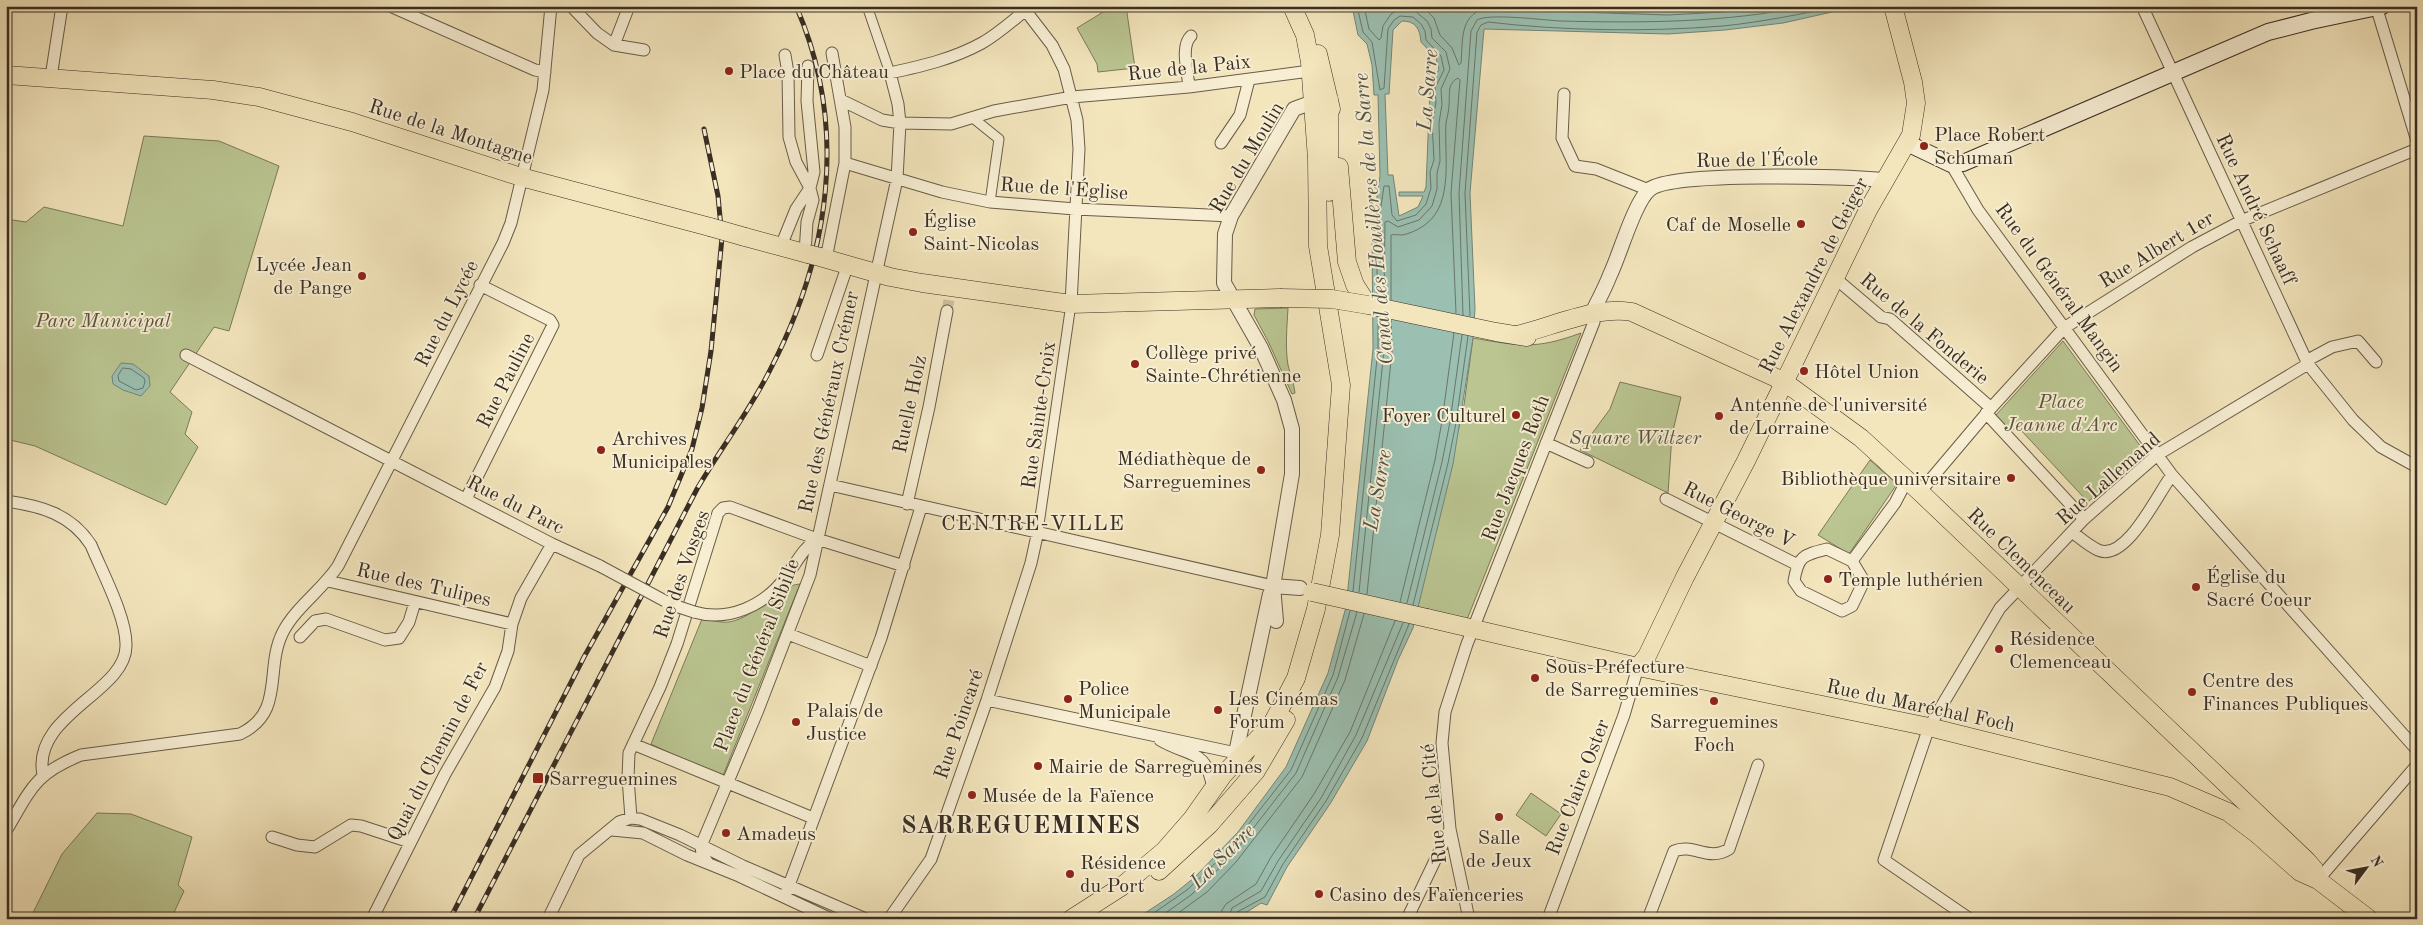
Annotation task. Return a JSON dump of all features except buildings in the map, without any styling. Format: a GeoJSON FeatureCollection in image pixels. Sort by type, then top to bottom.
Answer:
{"type":"FeatureCollection","features":[{"type":"Feature","properties":{"kind":"main road"},"geometry":{"type":"LineString","coordinates":[[1292,6],[1305,35],[1310,72],[1337,138],[1344,243],[1351,277],[1368,305]]}},
{"type":"Feature","properties":{"kind":"main road"},"geometry":{"type":"LineString","coordinates":[[1088,919],[1136,888],[1172,859],[1232,800],[1256,771],[1305,682],[1328,603],[1338,535],[1349,385],[1347,361],[1330,271],[1324,105],[1313,29],[1304,6]]}},
{"type":"Feature","properties":{"kind":"main road","name":"Rue Alexandre de Geiger"},"geometry":{"type":"LineString","coordinates":[[1638,667],[1647,656],[1746,461],[1783,381],[1835,278],[1876,179],[1907,143],[1913,128],[1916,103],[1913,82],[1893,7]]}},
{"type":"Feature","properties":{"kind":"main road"},"geometry":{"type":"LineString","coordinates":[[1907,143],[1951,164],[1974,159],[2268,32],[2311,20],[2378,7]]}},
{"type":"Feature","properties":{"kind":"main road","name":"Rue de la Montagne"},"geometry":{"type":"LineString","coordinates":[[6,75],[213,90],[258,97],[352,122],[522,177],[951,291],[1071,304],[1233,299]]}},
{"type":"Feature","properties":{"kind":"main road"},"geometry":{"type":"LineString","coordinates":[[1071,919],[1140,872],[1164,851],[1192,819],[1240,756],[1272,724],[1296,678],[1316,609],[1330,535],[1341,385],[1318,246],[1317,159],[1324,105]]}},
{"type":"Feature","properties":{"kind":"main road","name":"Rue Clemenceau"},"geometry":{"type":"LineString","coordinates":[[1233,299],[1332,299],[1517,335],[1593,318],[1617,309],[1632,312],[1656,325],[1783,381],[1861,438],[1914,486],[2247,802],[2262,828],[2307,861],[2314,869],[2318,880]]}},
{"type":"Feature","properties":{"kind":"main road","name":"Rue Clemenceau"},"geometry":{"type":"LineString","coordinates":[[1593,318],[1620,318],[1656,325]]}},
{"type":"Feature","properties":{"kind":"main road","name":"Rue du Maréchal Foch"},"geometry":{"type":"LineString","coordinates":[[1306,590],[1638,667],[1929,727],[2170,787],[2210,803],[2236,819],[2262,828]]}},
{"type":"Feature","properties":{"kind":"main road"},"geometry":{"type":"LineString","coordinates":[[2236,819],[2242,815],[2247,802]]}},
{"type":"Feature","properties":{"kind":"main road"},"geometry":{"type":"LineString","coordinates":[[2318,880],[2369,919]]}},
{"type":"Feature","properties":{"kind":"street"},"geometry":{"type":"LineString","coordinates":[[51,77],[62,6]]}},
{"type":"Feature","properties":{"kind":"street"},"geometry":{"type":"LineString","coordinates":[[390,6],[545,72]]}},
{"type":"Feature","properties":{"kind":"street","name":"Rue du Lycée"},"geometry":{"type":"LineString","coordinates":[[43,774],[58,764],[81,755],[240,734],[263,717],[270,697],[276,652],[283,632],[299,610],[328,581],[338,566],[392,462],[511,222],[545,72],[551,6]]}},
{"type":"Feature","properties":{"kind":"street"},"geometry":{"type":"LineString","coordinates":[[571,6],[597,33],[614,45],[644,50]]}},
{"type":"Feature","properties":{"kind":"street"},"geometry":{"type":"LineString","coordinates":[[614,45],[629,6]]}},
{"type":"Feature","properties":{"kind":"street"},"geometry":{"type":"LineString","coordinates":[[867,6],[890,73],[939,62],[964,52],[983,42],[1024,8],[1052,45],[1064,69],[1077,120],[1079,149],[1071,304]]}},
{"type":"Feature","properties":{"kind":"street","name":"Rue André Schaaff"},"geometry":{"type":"LineString","coordinates":[[2142,6],[2307,362],[2353,420],[2381,447],[2417,466]]}},
{"type":"Feature","properties":{"kind":"street"},"geometry":{"type":"LineString","coordinates":[[2378,7],[2417,141]]}},
{"type":"Feature","properties":{"kind":"street"},"geometry":{"type":"LineString","coordinates":[[1189,87],[1186,48],[1187,40],[1191,36]]}},
{"type":"Feature","properties":{"kind":"street"},"geometry":{"type":"LineString","coordinates":[[815,256],[845,163],[845,127],[832,53]]}},
{"type":"Feature","properties":{"kind":"street"},"geometry":{"type":"LineString","coordinates":[[785,55],[788,73],[789,137],[796,162],[810,188],[813,200],[807,222],[815,256]]}},
{"type":"Feature","properties":{"kind":"street"},"geometry":{"type":"LineString","coordinates":[[782,246],[796,209],[810,188],[814,172],[807,101],[808,66]]}},
{"type":"Feature","properties":{"kind":"street","name":"Rue de la Paix"},"geometry":{"type":"LineString","coordinates":[[841,100],[882,120],[900,123],[951,124],[994,111],[1072,97],[1189,87],[1310,72]]}},
{"type":"Feature","properties":{"kind":"street","name":"Rue des Généraux Crémer"},"geometry":{"type":"LineString","coordinates":[[817,539],[874,272],[896,179],[900,123],[898,104],[890,73]]}},
{"type":"Feature","properties":{"kind":"street"},"geometry":{"type":"LineString","coordinates":[[1221,143],[1240,115],[1249,80]]}},
{"type":"Feature","properties":{"kind":"street"},"geometry":{"type":"LineString","coordinates":[[1564,94],[1562,138],[1576,166],[1596,170],[1649,190]]}},
{"type":"Feature","properties":{"kind":"street","name":"Rue du Moulin"},"geometry":{"type":"LineString","coordinates":[[1273,586],[1292,474],[1291,421],[1261,348],[1226,288],[1223,278],[1225,234],[1231,216],[1294,110],[1324,105]]}},
{"type":"Feature","properties":{"kind":"street"},"geometry":{"type":"LineString","coordinates":[[973,118],[999,139],[990,202]]}},
{"type":"Feature","properties":{"kind":"street","name":"Rue Albert 1er"},"geometry":{"type":"LineString","coordinates":[[1852,561],[1894,502],[1914,486],[2064,328],[2192,247],[2241,221],[2417,149]]}},
{"type":"Feature","properties":{"kind":"street","name":"Rue de l'Église"},"geometry":{"type":"LineString","coordinates":[[845,163],[896,179],[990,202],[1075,209],[1231,216]]}},
{"type":"Feature","properties":{"kind":"street","name":"Rue du Général Mangin"},"geometry":{"type":"LineString","coordinates":[[1951,164],[1978,210],[2172,475],[2417,750]]}},
{"type":"Feature","properties":{"kind":"street","name":"Rue de l'École"},"geometry":{"type":"LineString","coordinates":[[1649,190],[1666,182],[1755,177],[1876,179]]}},
{"type":"Feature","properties":{"kind":"street","name":"Rue Jacques Roth"},"geometry":{"type":"LineString","coordinates":[[1474,629],[1593,318],[1638,207],[1649,190]]}},
{"type":"Feature","properties":{"kind":"street"},"geometry":{"type":"LineString","coordinates":[[817,355],[848,264]]}},
{"type":"Feature","properties":{"kind":"street"},"geometry":{"type":"LineString","coordinates":[[1610,276],[1611,297],[1617,309]]}},
{"type":"Feature","properties":{"kind":"street","name":"Rue de la Fonderie"},"geometry":{"type":"LineString","coordinates":[[1835,278],[1881,317],[1890,319],[1988,410]]}},
{"type":"Feature","properties":{"kind":"street","name":"Rue Pauline"},"geometry":{"type":"LineString","coordinates":[[466,499],[553,325],[550,320],[480,285]]}},
{"type":"Feature","properties":{"kind":"street","name":"Rue Sainte-Croix"},"geometry":{"type":"LineString","coordinates":[[1038,531],[1071,304]]}},
{"type":"Feature","properties":{"kind":"street","name":"Ruelle Holz"},"geometry":{"type":"LineString","coordinates":[[907,504],[929,407],[947,311]]}},
{"type":"Feature","properties":{"kind":"street"},"geometry":{"type":"LineString","coordinates":[[2307,362],[2332,347],[2358,341],[2376,362]]}},
{"type":"Feature","properties":{"kind":"street","name":"Rue du Parc"},"geometry":{"type":"LineString","coordinates":[[186,355],[552,544],[600,566],[666,601],[694,612],[717,617],[738,612],[759,602],[779,585],[803,552],[817,539]]}},
{"type":"Feature","properties":{"kind":"street","name":"Rue Lallemand"},"geometry":{"type":"LineString","coordinates":[[1970,919],[1884,860],[1929,727],[2000,608],[2084,519],[2157,455],[2307,362]]}},
{"type":"Feature","properties":{"kind":"street"},"geometry":{"type":"LineString","coordinates":[[1988,410],[2084,519]]}},
{"type":"Feature","properties":{"kind":"street"},"geometry":{"type":"LineString","coordinates":[[1546,442],[1588,462]]}},
{"type":"Feature","properties":{"kind":"street"},"geometry":{"type":"LineString","coordinates":[[2072,532],[2098,550],[2109,552],[2122,546],[2149,513],[2172,475]]}},
{"type":"Feature","properties":{"kind":"street"},"geometry":{"type":"LineString","coordinates":[[830,485],[1273,586],[1306,590]]}},
{"type":"Feature","properties":{"kind":"street","name":"Rue George V"},"geometry":{"type":"LineString","coordinates":[[1666,499],[1796,564],[1794,581],[1801,591],[1842,611],[1852,606],[1864,581],[1852,561]]}},
{"type":"Feature","properties":{"kind":"street"},"geometry":{"type":"LineString","coordinates":[[6,501],[58,514],[68,520],[85,536],[91,545],[125,628],[126,647],[121,666],[58,727],[40,761],[43,774],[34,784],[6,831]]}},
{"type":"Feature","properties":{"kind":"street","name":"Rue des Vosges"},"geometry":{"type":"LineString","coordinates":[[631,818],[627,765],[633,744],[677,644],[718,513],[724,508],[730,507],[817,539],[904,566]]}},
{"type":"Feature","properties":{"kind":"street"},"geometry":{"type":"LineString","coordinates":[[787,891],[870,666],[904,566],[921,507]]}},
{"type":"Feature","properties":{"kind":"street","name":"Rue Poincaré"},"geometry":{"type":"LineString","coordinates":[[889,919],[931,859],[987,700],[1031,563],[1038,531]]}},
{"type":"Feature","properties":{"kind":"street","name":"Place du Général Sibille"},"geometry":{"type":"LineString","coordinates":[[701,846],[806,588],[817,539]]}},
{"type":"Feature","properties":{"kind":"street","name":"Quai du Chemin de Fer"},"geometry":{"type":"LineString","coordinates":[[372,919],[445,774],[495,688],[508,651],[512,624],[521,598],[552,544]]}},
{"type":"Feature","properties":{"kind":"street"},"geometry":{"type":"LineString","coordinates":[[1796,564],[1805,554],[1827,549],[1852,561]]}},
{"type":"Feature","properties":{"kind":"street","name":"Rue des Tulipes"},"geometry":{"type":"LineString","coordinates":[[328,581],[512,624]]}},
{"type":"Feature","properties":{"kind":"street"},"geometry":{"type":"LineString","coordinates":[[1240,756],[1268,596],[1273,586]]}},
{"type":"Feature","properties":{"kind":"street"},"geometry":{"type":"LineString","coordinates":[[1273,586],[1276,620]]}},
{"type":"Feature","properties":{"kind":"street"},"geometry":{"type":"LineString","coordinates":[[300,637],[315,621],[326,619],[386,640],[399,638],[409,622],[415,602]]}},
{"type":"Feature","properties":{"kind":"street","name":"Rue de la Cité"},"geometry":{"type":"LineString","coordinates":[[1469,919],[1450,829],[1442,743],[1445,712],[1467,644],[1474,629]]}},
{"type":"Feature","properties":{"kind":"street"},"geometry":{"type":"LineString","coordinates":[[788,634],[870,666]]}},
{"type":"Feature","properties":{"kind":"street","name":"Rue Claire Oster"},"geometry":{"type":"LineString","coordinates":[[1548,919],[1624,715],[1638,667]]}},
{"type":"Feature","properties":{"kind":"street"},"geometry":{"type":"LineString","coordinates":[[987,700],[1240,756]]}},
{"type":"Feature","properties":{"kind":"street"},"geometry":{"type":"LineString","coordinates":[[1152,736],[1175,750],[1199,757],[1210,771],[1213,789]]}},
{"type":"Feature","properties":{"kind":"street"},"geometry":{"type":"LineString","coordinates":[[1164,743],[1240,756]]}},
{"type":"Feature","properties":{"kind":"street"},"geometry":{"type":"LineString","coordinates":[[633,744],[813,818]]}},
{"type":"Feature","properties":{"kind":"street"},"geometry":{"type":"LineString","coordinates":[[1648,919],[1674,850],[1684,847],[1720,855],[1729,849],[1758,765]]}},
{"type":"Feature","properties":{"kind":"street"},"geometry":{"type":"LineString","coordinates":[[2318,880],[2417,766]]}},
{"type":"Feature","properties":{"kind":"street"},"geometry":{"type":"LineString","coordinates":[[548,919],[573,864],[589,845],[612,830],[619,822],[631,818],[648,822],[701,846],[787,891],[831,919]]}},
{"type":"Feature","properties":{"kind":"street"},"geometry":{"type":"LineString","coordinates":[[272,836],[297,845],[315,847],[351,825],[361,826],[410,842]]}},
{"type":"Feature","properties":{"kind":"street"},"geometry":{"type":"LineString","coordinates":[[1407,919],[1450,829]]}},
{"type":"Feature","properties":{"kind":"street"},"geometry":{"type":"LineString","coordinates":[[612,830],[643,833],[687,856],[866,919]]}},
{"type":"Feature","properties":{"kind":"street"},"geometry":{"type":"LineString","coordinates":[[701,846],[702,854],[708,863]]}},
{"type":"Feature","properties":{"kind":"green space"},"geometry":{"type":"Polygon","coordinates":[[[1113,6],[1126,6],[1135,68],[1098,72],[1097,64],[1077,28],[1113,6]]]}},
{"type":"Feature","properties":{"kind":"green space","name":"Parc Municipal"},"geometry":{"type":"Polygon","coordinates":[[[144,136],[219,141],[279,166],[229,331],[214,327],[170,392],[192,412],[185,434],[198,447],[166,505],[35,446],[6,439],[6,219],[26,222],[44,207],[123,226],[144,136]]]}},
{"type":"Feature","properties":{"kind":"green space"},"geometry":{"type":"Polygon","coordinates":[[[1288,308],[1286,337],[1288,365],[1295,393],[1292,394],[1254,315],[1255,309],[1288,308]]]}},
{"type":"Feature","properties":{"kind":"green space"},"geometry":{"type":"Polygon","coordinates":[[[1581,333],[1464,627],[1415,618],[1464,405],[1473,338],[1527,345],[1551,342],[1581,333]]]}},
{"type":"Feature","properties":{"kind":"green space","name":"Place Jeanne d'Arc"},"geometry":{"type":"Polygon","coordinates":[[[2063,341],[2144,451],[2088,502],[2018,427],[2009,431],[1996,415],[2063,341]]]}},
{"type":"Feature","properties":{"kind":"green space","name":"Square Wiltzer"},"geometry":{"type":"Polygon","coordinates":[[[1620,382],[1681,397],[1672,435],[1668,493],[1580,450],[1610,409],[1620,382]]]}},
{"type":"Feature","properties":{"kind":"green space"},"geometry":{"type":"Polygon","coordinates":[[[1870,460],[1897,484],[1849,554],[1818,535],[1870,460]]]}},
{"type":"Feature","properties":{"kind":"green space"},"geometry":{"type":"Polygon","coordinates":[[[800,584],[722,778],[651,744],[702,619],[729,622],[739,619],[782,590],[800,584]]]}},
{"type":"Feature","properties":{"kind":"green space"},"geometry":{"type":"Polygon","coordinates":[[[1531,793],[1561,814],[1546,836],[1516,815],[1531,793]]]}},
{"type":"Feature","properties":{"kind":"green space"},"geometry":{"type":"Polygon","coordinates":[[[97,813],[131,814],[192,837],[178,885],[184,891],[171,919],[30,919],[62,854],[97,813]]]}},
{"type":"Feature","properties":{"kind":"water","name":"La Sarre"},"geometry":{"type":"Polygon","coordinates":[[[1352,6],[1859,6],[1783,23],[1668,34],[1484,29],[1470,193],[1475,309],[1473,338],[1453,464],[1413,628],[1398,660],[1367,741],[1330,804],[1287,867],[1267,905],[1261,903],[1236,919],[1136,919],[1174,894],[1195,877],[1238,832],[1286,767],[1328,673],[1346,607],[1373,349],[1372,232],[1380,176],[1378,95],[1374,95],[1372,65],[1367,44],[1358,35],[1352,6]],[[1402,21],[1393,30],[1389,94],[1385,94],[1388,175],[1393,175],[1399,216],[1418,207],[1423,196],[1399,196],[1399,192],[1424,192],[1426,187],[1430,88],[1432,78],[1439,70],[1436,58],[1421,42],[1418,29],[1407,21],[1402,21]]]}},
{"type":"Feature","properties":{"kind":"water"},"geometry":{"type":"Polygon","coordinates":[[[121,363],[133,364],[149,376],[150,386],[141,396],[123,390],[113,384],[112,376],[121,363]]]}},
{"type":"Feature","properties":{"kind":"tunnel"},"geometry":{"type":"LineString","coordinates":[[947,311],[950,294]]}},
{"type":"Feature","properties":{"kind":"railway"},"geometry":{"type":"LineString","coordinates":[[474,919],[697,489],[753,401],[770,370],[791,326],[807,282],[819,236],[825,190],[827,144],[823,98],[813,52],[796,6]]}},
{"type":"Feature","properties":{"kind":"railway"},"geometry":{"type":"LineString","coordinates":[[450,919],[584,657],[668,507],[692,449],[702,408],[711,351],[722,238],[718,196],[704,129]]}},
{"type":"Feature","properties":{"kind":"place","name":"Place du Château"},"geometry":{"type":"Point","coordinates":[729,71]}},
{"type":"Feature","properties":{"kind":"place","name":"Place Robert Schuman"},"geometry":{"type":"Point","coordinates":[1924,146]}},
{"type":"Feature","properties":{"kind":"place","name":"Caf de Moselle"},"geometry":{"type":"Point","coordinates":[1801,224]}},
{"type":"Feature","properties":{"kind":"place","name":"Église Saint-Nicolas"},"geometry":{"type":"Point","coordinates":[913,232]}},
{"type":"Feature","properties":{"kind":"place","name":"Lycée Jean de Pange"},"geometry":{"type":"Point","coordinates":[362,276]}},
{"type":"Feature","properties":{"kind":"place","name":"Collège privé Sainte-Chrétienne"},"geometry":{"type":"Point","coordinates":[1135,364]}},
{"type":"Feature","properties":{"kind":"place","name":"Hôtel Union"},"geometry":{"type":"Point","coordinates":[1804,371]}},
{"type":"Feature","properties":{"kind":"place","name":"Foyer Culturel"},"geometry":{"type":"Point","coordinates":[1516,415]}},
{"type":"Feature","properties":{"kind":"place","name":"Antenne de l'université de Lorraine"},"geometry":{"type":"Point","coordinates":[1719,416]}},
{"type":"Feature","properties":{"kind":"place","name":"Archives Municipales"},"geometry":{"type":"Point","coordinates":[601,450]}},
{"type":"Feature","properties":{"kind":"place","name":"Médiathèque de Sarreguemines"},"geometry":{"type":"Point","coordinates":[1261,470]}},
{"type":"Feature","properties":{"kind":"place","name":"Bibliothèque universitaire"},"geometry":{"type":"Point","coordinates":[2011,478]}},
{"type":"Feature","properties":{"kind":"place","name":"Temple luthérien"},"geometry":{"type":"Point","coordinates":[1828,579]}},
{"type":"Feature","properties":{"kind":"place","name":"Église du Sacré Coeur"},"geometry":{"type":"Point","coordinates":[2196,587]}},
{"type":"Feature","properties":{"kind":"place","name":"Résidence Clemenceau"},"geometry":{"type":"Point","coordinates":[1999,649]}},
{"type":"Feature","properties":{"kind":"place","name":"Sous-Préfecture de Sarreguemines"},"geometry":{"type":"Point","coordinates":[1535,678]}},
{"type":"Feature","properties":{"kind":"place","name":"Centre des Finances Publiques"},"geometry":{"type":"Point","coordinates":[2192,692]}},
{"type":"Feature","properties":{"kind":"place","name":"Police Municipale"},"geometry":{"type":"Point","coordinates":[1068,699]}},
{"type":"Feature","properties":{"kind":"place","name":"Sarreguemines Foch"},"geometry":{"type":"Point","coordinates":[1714,701]}},
{"type":"Feature","properties":{"kind":"place","name":"Les Cinémas Forum"},"geometry":{"type":"Point","coordinates":[1218,710]}},
{"type":"Feature","properties":{"kind":"place","name":"Palais de Justice"},"geometry":{"type":"Point","coordinates":[796,722]}},
{"type":"Feature","properties":{"kind":"place","name":"Mairie de Sarreguemines"},"geometry":{"type":"Point","coordinates":[1038,766]}},
{"type":"Feature","properties":{"kind":"place","name":"Sarreguemines"},"geometry":{"type":"Point","coordinates":[538,778]}},
{"type":"Feature","properties":{"kind":"place","name":"Musée de la Faïence"},"geometry":{"type":"Point","coordinates":[972,795]}},
{"type":"Feature","properties":{"kind":"place","name":"Salle de Jeux"},"geometry":{"type":"Point","coordinates":[1499,817]}},
{"type":"Feature","properties":{"kind":"place","name":"Amadeus"},"geometry":{"type":"Point","coordinates":[726,833]}},
{"type":"Feature","properties":{"kind":"place","name":"Résidence du Port"},"geometry":{"type":"Point","coordinates":[1070,874]}},
{"type":"Feature","properties":{"kind":"place","name":"Casino des Faïenceries"},"geometry":{"type":"Point","coordinates":[1319,894]}},
{"type":"Feature","properties":{"kind":"district","name":"CENTRE-VILLE"},"geometry":{"type":"Point","coordinates":[1033,522]}},
{"type":"Feature","properties":{"kind":"district","name":"SARREGUEMINES"},"geometry":{"type":"Point","coordinates":[1021,824]}},
{"type":"Feature","properties":{"kind":"water label","name":"Canal des Houillères de la Sarre"},"geometry":{"type":"Point","coordinates":[1373,219]}}]}
